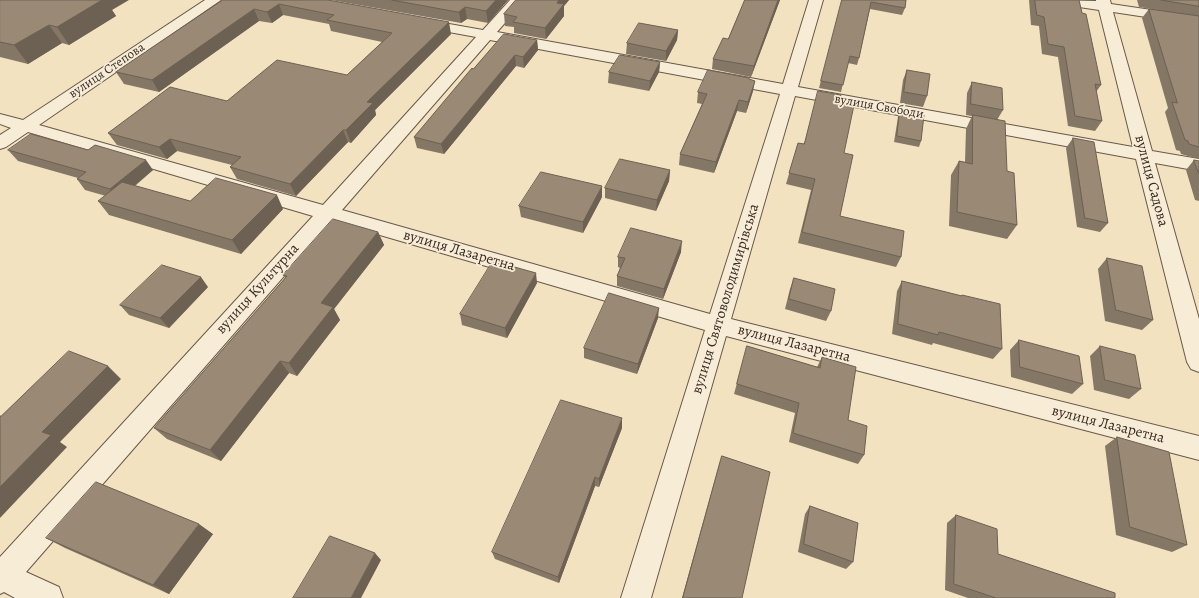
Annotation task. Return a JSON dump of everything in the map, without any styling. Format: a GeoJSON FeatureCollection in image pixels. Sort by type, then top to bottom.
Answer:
{"type":"FeatureCollection","features":[{"type":"Feature","properties":{"kind":"street","name":"вулиця Степова"},"geometry":{"type":"LineString","coordinates":[[0,143],[214,0]]}},
{"type":"Feature","properties":{"kind":"street","name":"вулиця Культурна"},"geometry":{"type":"LineString","coordinates":[[1,577],[518,0]]}},
{"type":"Feature","properties":{"kind":"street","name":"вулиця Святоволодимирівська"},"geometry":{"type":"LineString","coordinates":[[636,598],[816,0]]}},
{"type":"Feature","properties":{"kind":"street"},"geometry":{"type":"LineString","coordinates":[[1059,0],[1104,3],[1199,21]]}},
{"type":"Feature","properties":{"kind":"street","name":"вулиця Садова"},"geometry":{"type":"LineString","coordinates":[[1104,3],[1199,362]]}},
{"type":"Feature","properties":{"kind":"street","name":"вулиця Свободи"},"geometry":{"type":"LineString","coordinates":[[409,20],[788,91],[1199,165]]}},
{"type":"Feature","properties":{"kind":"street","name":"вулиця Лазаретна"},"geometry":{"type":"LineString","coordinates":[[0,119],[718,325],[1199,448]]}},
{"type":"Feature","properties":{"kind":"street"},"geometry":{"type":"LineString","coordinates":[[1,577],[48,598]]}},
{"type":"Feature","properties":{"kind":"building"},"geometry":{"type":"Polygon","coordinates":[[[0,0],[102,0],[57,27],[49,25],[14,45],[0,42],[0,0]]]}},
{"type":"Feature","properties":{"kind":"building"},"geometry":{"type":"Polygon","coordinates":[[[223,0],[328,0],[449,22],[367,102],[373,103],[346,130],[343,130],[290,184],[230,167],[241,157],[170,139],[159,147],[108,133],[170,87],[227,101],[277,60],[347,75],[392,33],[327,20],[334,15],[279,4],[267,12],[254,9],[152,80],[116,72],[223,0]]]}},
{"type":"Feature","properties":{"kind":"building"},"geometry":{"type":"Polygon","coordinates":[[[392,0],[496,0],[486,11],[465,7],[459,12],[392,0]]]}},
{"type":"Feature","properties":{"kind":"building"},"geometry":{"type":"Polygon","coordinates":[[[516,0],[559,0],[557,3],[564,4],[545,28],[513,22],[517,17],[504,14],[516,0]]]}},
{"type":"Feature","properties":{"kind":"building"},"geometry":{"type":"Polygon","coordinates":[[[745,0],[778,0],[754,66],[713,59],[723,38],[728,39],[745,0]]]}},
{"type":"Feature","properties":{"kind":"building"},"geometry":{"type":"Polygon","coordinates":[[[842,0],[906,0],[905,8],[871,2],[859,58],[850,56],[843,85],[821,81],[842,0]]]}},
{"type":"Feature","properties":{"kind":"building"},"geometry":{"type":"Polygon","coordinates":[[[1035,0],[1079,0],[1082,13],[1086,14],[1101,85],[1095,84],[1102,121],[1075,116],[1064,47],[1048,44],[1044,17],[1037,15],[1035,0]]]}},
{"type":"Feature","properties":{"kind":"building"},"geometry":{"type":"Polygon","coordinates":[[[1161,0],[1199,0],[1199,6],[1161,0]]]}},
{"type":"Feature","properties":{"kind":"building"},"geometry":{"type":"Polygon","coordinates":[[[1149,9],[1199,16],[1199,147],[1189,144],[1188,141],[1185,140],[1172,102],[1177,103],[1149,9]]]}},
{"type":"Feature","properties":{"kind":"building"},"geometry":{"type":"Polygon","coordinates":[[[639,23],[678,30],[666,51],[627,43],[639,23]]]}},
{"type":"Feature","properties":{"kind":"building"},"geometry":{"type":"Polygon","coordinates":[[[504,34],[537,40],[523,57],[515,55],[441,144],[414,137],[472,68],[473,69],[504,34]]]}},
{"type":"Feature","properties":{"kind":"building"},"geometry":{"type":"Polygon","coordinates":[[[620,55],[660,62],[650,81],[609,72],[620,55]]]}},
{"type":"Feature","properties":{"kind":"building"},"geometry":{"type":"Polygon","coordinates":[[[708,70],[749,78],[755,81],[748,102],[739,100],[716,162],[680,154],[707,94],[698,92],[708,70]]]}},
{"type":"Feature","properties":{"kind":"building"},"geometry":{"type":"Polygon","coordinates":[[[907,70],[930,74],[927,96],[904,92],[907,70]]]}},
{"type":"Feature","properties":{"kind":"building"},"geometry":{"type":"Polygon","coordinates":[[[972,82],[1002,88],[1003,110],[971,104],[972,82]]]}},
{"type":"Feature","properties":{"kind":"building"},"geometry":{"type":"Polygon","coordinates":[[[818,91],[841,95],[839,102],[854,105],[844,153],[853,155],[840,216],[904,231],[901,257],[802,232],[815,179],[789,173],[798,143],[804,144],[818,91]]]}},
{"type":"Feature","properties":{"kind":"building"},"geometry":{"type":"Polygon","coordinates":[[[900,111],[924,115],[921,141],[897,136],[900,111]]]}},
{"type":"Feature","properties":{"kind":"building"},"geometry":{"type":"Polygon","coordinates":[[[973,115],[1005,121],[1007,171],[1014,173],[1017,225],[957,212],[959,161],[972,164],[973,115]]]}},
{"type":"Feature","properties":{"kind":"building"},"geometry":{"type":"Polygon","coordinates":[[[31,134],[88,150],[95,145],[146,160],[110,189],[77,179],[86,172],[8,150],[31,134]]]}},
{"type":"Feature","properties":{"kind":"building"},"geometry":{"type":"Polygon","coordinates":[[[1073,138],[1094,142],[1108,223],[1085,218],[1073,138]]]}},
{"type":"Feature","properties":{"kind":"building"},"geometry":{"type":"Polygon","coordinates":[[[620,159],[670,170],[657,200],[605,188],[620,159]]]}},
{"type":"Feature","properties":{"kind":"building"},"geometry":{"type":"Polygon","coordinates":[[[1194,160],[1199,161],[1199,174],[1194,160]]]}},
{"type":"Feature","properties":{"kind":"building"},"geometry":{"type":"Polygon","coordinates":[[[541,172],[602,186],[583,222],[519,206],[541,172]]]}},
{"type":"Feature","properties":{"kind":"building"},"geometry":{"type":"Polygon","coordinates":[[[216,178],[277,195],[232,240],[98,201],[122,182],[190,201],[216,178]]]}},
{"type":"Feature","properties":{"kind":"building"},"geometry":{"type":"Polygon","coordinates":[[[333,219],[378,232],[321,303],[333,307],[289,363],[280,361],[210,450],[154,428],[287,276],[283,275],[333,219]]]}},
{"type":"Feature","properties":{"kind":"building"},"geometry":{"type":"Polygon","coordinates":[[[631,228],[682,241],[664,289],[617,276],[625,258],[618,257],[631,228]]]}},
{"type":"Feature","properties":{"kind":"building"},"geometry":{"type":"Polygon","coordinates":[[[1107,258],[1142,266],[1153,320],[1116,310],[1107,258]]]}},
{"type":"Feature","properties":{"kind":"building"},"geometry":{"type":"Polygon","coordinates":[[[493,261],[536,273],[505,328],[460,314],[493,261]]]}},
{"type":"Feature","properties":{"kind":"building"},"geometry":{"type":"Polygon","coordinates":[[[162,265],[201,277],[160,318],[120,305],[162,265]]]}},
{"type":"Feature","properties":{"kind":"building"},"geometry":{"type":"Polygon","coordinates":[[[794,278],[835,289],[831,311],[789,299],[794,278]]]}},
{"type":"Feature","properties":{"kind":"building"},"geometry":{"type":"Polygon","coordinates":[[[902,281],[1000,304],[1002,349],[939,332],[938,335],[898,324],[902,281]]]}},
{"type":"Feature","properties":{"kind":"building"},"geometry":{"type":"Polygon","coordinates":[[[609,293],[659,308],[638,364],[584,348],[609,293]]]}},
{"type":"Feature","properties":{"kind":"building"},"geometry":{"type":"Polygon","coordinates":[[[1019,340],[1079,356],[1083,384],[1020,367],[1019,340]]]}},
{"type":"Feature","properties":{"kind":"building"},"geometry":{"type":"Polygon","coordinates":[[[747,346],[820,368],[822,357],[856,367],[848,420],[867,426],[864,455],[793,433],[799,403],[737,384],[747,346]]]}},
{"type":"Feature","properties":{"kind":"building"},"geometry":{"type":"Polygon","coordinates":[[[1100,346],[1135,355],[1141,389],[1105,380],[1100,346]]]}},
{"type":"Feature","properties":{"kind":"building"},"geometry":{"type":"Polygon","coordinates":[[[69,351],[108,366],[42,432],[51,435],[0,487],[0,416],[69,351]]]}},
{"type":"Feature","properties":{"kind":"building"},"geometry":{"type":"Polygon","coordinates":[[[561,400],[622,418],[599,479],[595,477],[558,577],[492,552],[561,400]]]}},
{"type":"Feature","properties":{"kind":"building"},"geometry":{"type":"Polygon","coordinates":[[[1117,437],[1169,452],[1187,545],[1130,527],[1117,437]]]}},
{"type":"Feature","properties":{"kind":"building"},"geometry":{"type":"Polygon","coordinates":[[[722,456],[770,472],[742,598],[683,598],[722,456]]]}},
{"type":"Feature","properties":{"kind":"building"},"geometry":{"type":"Polygon","coordinates":[[[96,482],[199,524],[153,585],[46,538],[96,482]]]}},
{"type":"Feature","properties":{"kind":"building"},"geometry":{"type":"Polygon","coordinates":[[[810,506],[858,523],[853,562],[804,544],[810,506]]]}},
{"type":"Feature","properties":{"kind":"building"},"geometry":{"type":"Polygon","coordinates":[[[956,515],[997,529],[998,554],[1115,593],[1115,598],[996,598],[954,584],[956,515]]]}},
{"type":"Feature","properties":{"kind":"building"},"geometry":{"type":"Polygon","coordinates":[[[330,536],[375,553],[351,598],[293,598],[330,536]]]}}]}
